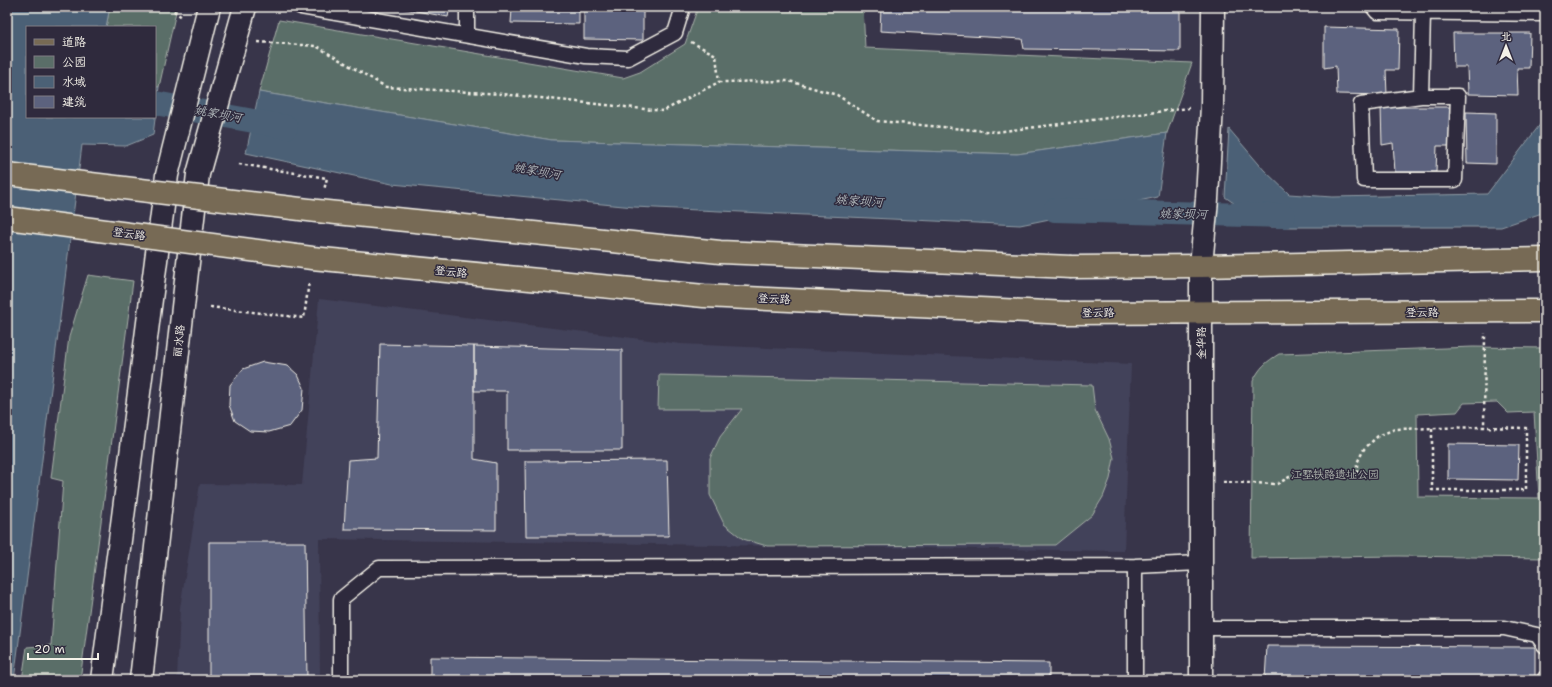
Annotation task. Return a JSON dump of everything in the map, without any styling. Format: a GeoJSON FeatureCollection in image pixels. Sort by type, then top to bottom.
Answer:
{"type":"FeatureCollection","features":[{"type":"Feature","properties":{"kind":"main road"},"geometry":{"type":"LineString","coordinates":[[102,680],[167,175],[194,26],[209,7]]}},
{"type":"Feature","properties":{"kind":"main road","name":"丽水路"},"geometry":{"type":"LineString","coordinates":[[141,680],[198,174],[245,7]]}},
{"type":"Feature","properties":{"kind":"main road","name":"金华路"},"geometry":{"type":"LineString","coordinates":[[1201,680],[1201,266],[1207,198],[1212,105],[1213,7]]}},
{"type":"Feature","properties":{"kind":"main road"},"geometry":{"type":"LineString","coordinates":[[7,174],[317,211],[720,252],[1072,267],[1545,259]]}},
{"type":"Feature","properties":{"kind":"main road","name":"登云路"},"geometry":{"type":"LineString","coordinates":[[7,218],[312,258],[704,296],[1068,313],[1545,312]]}},
{"type":"Feature","properties":{"kind":"lane"},"geometry":{"type":"LineString","coordinates":[[301,7],[586,56],[628,58],[675,33],[683,7]]}},
{"type":"Feature","properties":{"kind":"lane"},"geometry":{"type":"LineString","coordinates":[[467,35],[468,7]]}},
{"type":"Feature","properties":{"kind":"lane"},"geometry":{"type":"LineString","coordinates":[[1373,7],[1376,12],[1468,10],[1545,14]]}},
{"type":"Feature","properties":{"kind":"lane"},"geometry":{"type":"LineString","coordinates":[[1421,96],[1423,12]]}},
{"type":"Feature","properties":{"kind":"lane"},"geometry":{"type":"LineString","coordinates":[[1421,96],[1458,96],[1455,180],[1364,180],[1361,104],[1421,96]]}},
{"type":"Feature","properties":{"kind":"lane"},"geometry":{"type":"LineString","coordinates":[[341,680],[341,599],[379,568],[1135,566],[1200,563]]}},
{"type":"Feature","properties":{"kind":"lane"},"geometry":{"type":"LineString","coordinates":[[1135,566],[1135,680]]}},
{"type":"Feature","properties":{"kind":"lane"},"geometry":{"type":"LineString","coordinates":[[1200,628],[1504,628],[1537,635],[1545,646]]}},
{"type":"Feature","properties":{"kind":"path"},"geometry":{"type":"LineString","coordinates":[[169,7],[194,26]]}},
{"type":"Feature","properties":{"kind":"path"},"geometry":{"type":"LineString","coordinates":[[675,33],[716,55],[719,82]]}},
{"type":"Feature","properties":{"kind":"path"},"geometry":{"type":"LineString","coordinates":[[235,41],[316,46],[386,87],[502,94],[663,111],[719,82],[788,81],[837,96],[877,121],[996,132],[1212,105]]}},
{"type":"Feature","properties":{"kind":"path"},"geometry":{"type":"LineString","coordinates":[[239,164],[327,178],[317,211]]}},
{"type":"Feature","properties":{"kind":"path"},"geometry":{"type":"LineString","coordinates":[[210,307],[304,318],[312,258]]}},
{"type":"Feature","properties":{"kind":"path"},"geometry":{"type":"LineString","coordinates":[[1484,427],[1486,312]]}},
{"type":"Feature","properties":{"kind":"path"},"geometry":{"type":"LineString","coordinates":[[1200,481],[1277,484],[1291,476],[1357,475],[1357,462],[1364,449],[1378,436],[1395,429],[1484,427],[1526,428],[1526,490],[1432,490],[1432,429]]}},
{"type":"Feature","properties":{"kind":"shaded area"},"geometry":{"type":"Polygon","coordinates":[[[319,299],[681,344],[1131,364],[1124,551],[319,539],[320,680],[177,680],[180,608],[200,484],[302,485],[319,299]]]}},
{"type":"Feature","properties":{"kind":"green space"},"geometry":{"type":"Polygon","coordinates":[[[110,7],[177,7],[159,87],[156,87],[156,26],[106,26],[110,7]]]}},
{"type":"Feature","properties":{"kind":"green space"},"geometry":{"type":"Polygon","coordinates":[[[697,7],[863,7],[865,48],[1192,63],[1167,133],[1017,154],[552,140],[259,92],[279,20],[623,78],[640,72],[685,44],[697,7]]]}},
{"type":"Feature","properties":{"kind":"green space"},"geometry":{"type":"Polygon","coordinates":[[[88,275],[133,281],[80,680],[22,680],[27,647],[51,645],[63,481],[51,478],[69,337],[88,275]]]}},
{"type":"Feature","properties":{"kind":"green space","name":"江墅铁路遗址公园"},"geometry":{"type":"Polygon","coordinates":[[[1473,347],[1545,348],[1545,558],[1398,556],[1251,558],[1253,381],[1264,365],[1279,354],[1473,347]],[[1497,402],[1464,403],[1457,412],[1417,414],[1418,497],[1539,498],[1534,412],[1508,413],[1497,402]]]}},
{"type":"Feature","properties":{"kind":"green space"},"geometry":{"type":"Polygon","coordinates":[[[659,375],[1092,385],[1095,410],[1109,439],[1114,458],[1110,479],[1103,497],[1092,515],[1055,545],[767,546],[743,539],[724,524],[710,495],[710,458],[720,437],[742,409],[658,409],[659,375]]]}},
{"type":"Feature","properties":{"kind":"water"},"geometry":{"type":"Polygon","coordinates":[[[7,7],[110,7],[106,26],[26,26],[26,118],[155,118],[153,135],[126,146],[82,145],[14,680],[7,680],[7,7]]]}},
{"type":"Feature","properties":{"kind":"water"},"geometry":{"type":"Polygon","coordinates":[[[156,87],[159,87],[156,111],[156,87]]]}},
{"type":"Feature","properties":{"kind":"water"},"geometry":{"type":"Polygon","coordinates":[[[259,92],[552,140],[1017,154],[1167,133],[1158,197],[1020,225],[634,207],[392,184],[246,153],[259,92]]]}},
{"type":"Feature","properties":{"kind":"water"},"geometry":{"type":"Polygon","coordinates":[[[1545,118],[1545,212],[1501,227],[1269,227],[1225,197],[1229,129],[1264,170],[1289,194],[1332,197],[1487,194],[1545,118]]]}},
{"type":"Feature","properties":{"kind":"building"},"geometry":{"type":"Polygon","coordinates":[[[395,7],[450,7],[448,17],[395,7]]]}},
{"type":"Feature","properties":{"kind":"building"},"geometry":{"type":"Polygon","coordinates":[[[483,7],[579,7],[579,24],[511,23],[512,9],[483,7]]]}},
{"type":"Feature","properties":{"kind":"building"},"geometry":{"type":"Polygon","coordinates":[[[584,7],[643,7],[643,40],[584,39],[584,7]]]}},
{"type":"Feature","properties":{"kind":"building"},"geometry":{"type":"Polygon","coordinates":[[[881,7],[1086,7],[1180,10],[1180,51],[1024,49],[1022,39],[880,31],[881,7]]]}},
{"type":"Feature","properties":{"kind":"building"},"geometry":{"type":"Polygon","coordinates":[[[1324,27],[1399,29],[1398,70],[1386,70],[1387,95],[1337,94],[1336,66],[1324,68],[1324,27]]]}},
{"type":"Feature","properties":{"kind":"building"},"geometry":{"type":"Polygon","coordinates":[[[1453,33],[1530,33],[1529,68],[1517,68],[1518,95],[1468,94],[1467,67],[1454,67],[1453,33]]]}},
{"type":"Feature","properties":{"kind":"building"},"geometry":{"type":"Polygon","coordinates":[[[1381,107],[1454,107],[1453,146],[1437,146],[1436,172],[1395,172],[1393,143],[1382,145],[1381,107]]]}},
{"type":"Feature","properties":{"kind":"building"},"geometry":{"type":"Polygon","coordinates":[[[1466,112],[1496,113],[1496,164],[1467,163],[1466,112]]]}},
{"type":"Feature","properties":{"kind":"building"},"geometry":{"type":"Polygon","coordinates":[[[380,344],[474,346],[474,459],[496,463],[496,530],[344,529],[348,460],[377,458],[380,344]]]}},
{"type":"Feature","properties":{"kind":"building"},"geometry":{"type":"Polygon","coordinates":[[[474,346],[622,350],[622,450],[507,450],[507,391],[474,391],[474,346]]]}},
{"type":"Feature","properties":{"kind":"building"},"geometry":{"type":"Polygon","coordinates":[[[263,362],[288,366],[298,375],[304,388],[302,410],[290,426],[269,432],[250,431],[235,421],[229,405],[230,385],[243,369],[263,362]]]}},
{"type":"Feature","properties":{"kind":"building"},"geometry":{"type":"Polygon","coordinates":[[[1448,444],[1519,445],[1518,480],[1448,479],[1448,444]]]}},
{"type":"Feature","properties":{"kind":"building"},"geometry":{"type":"Polygon","coordinates":[[[667,460],[669,536],[526,536],[525,461],[667,460]]]}},
{"type":"Feature","properties":{"kind":"building"},"geometry":{"type":"Polygon","coordinates":[[[209,542],[305,542],[307,680],[209,680],[209,542]]]}},
{"type":"Feature","properties":{"kind":"building"},"geometry":{"type":"Polygon","coordinates":[[[1267,646],[1535,647],[1535,680],[1265,680],[1267,646]]]}},
{"type":"Feature","properties":{"kind":"building"},"geometry":{"type":"Polygon","coordinates":[[[430,657],[1049,663],[1049,680],[430,680],[430,657]]]}},
{"type":"Feature","properties":{"kind":"waterway","name":"姚家坝河"},"geometry":{"type":"LineString","coordinates":[[156,103],[286,127]]}},
{"type":"Feature","properties":{"kind":"waterway","name":"姚家坝河"},"geometry":{"type":"LineString","coordinates":[[1055,210],[1284,216]]}}]}
